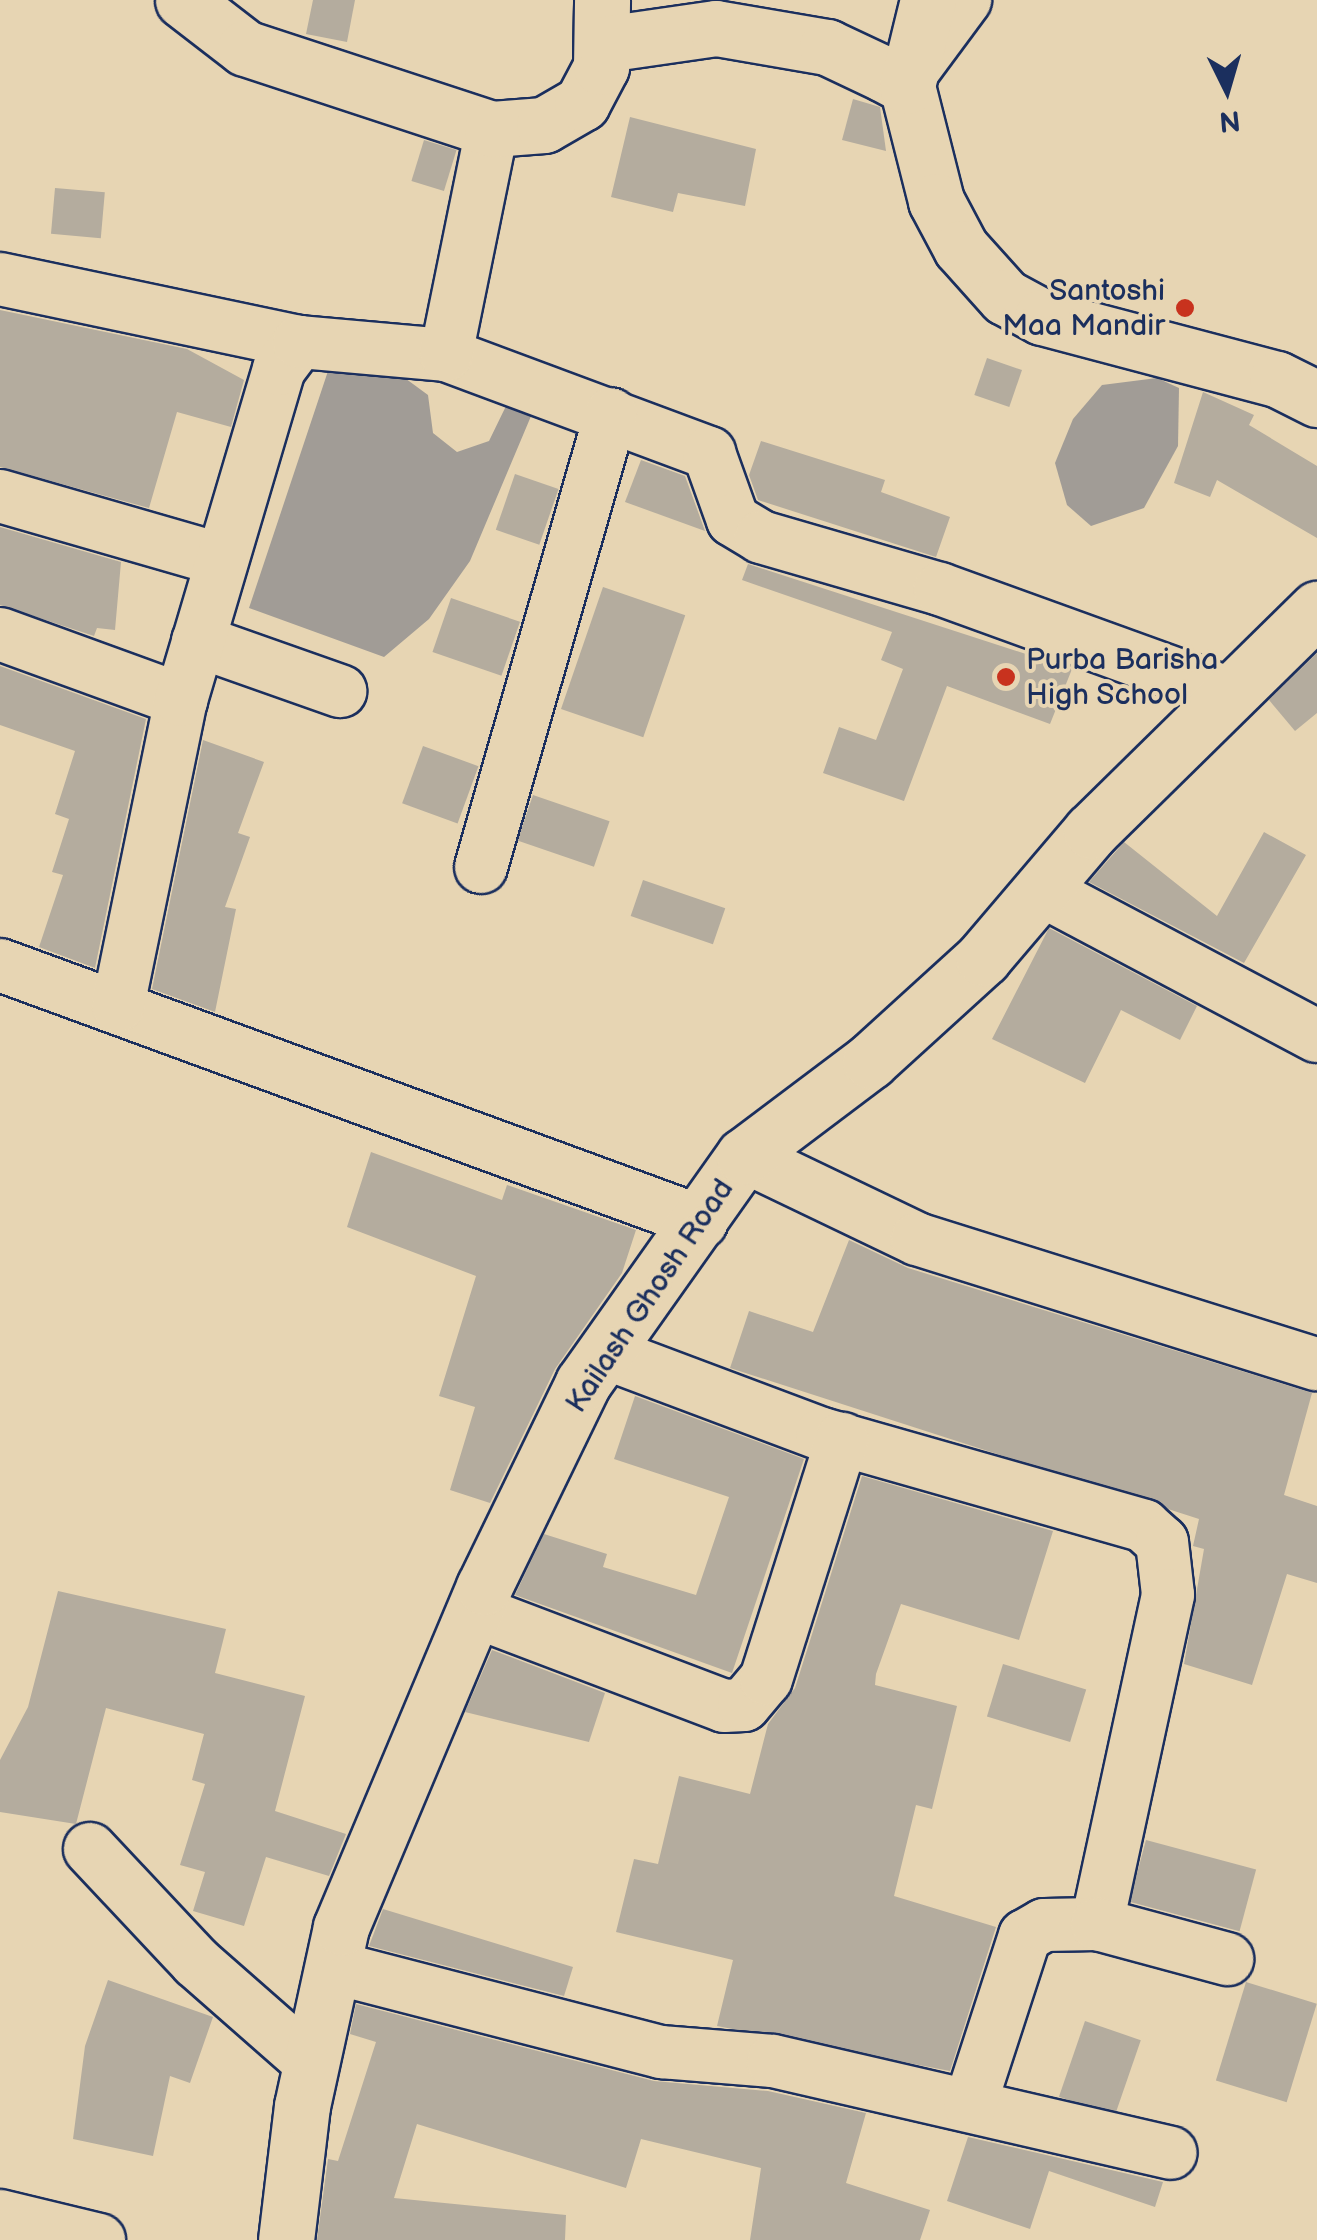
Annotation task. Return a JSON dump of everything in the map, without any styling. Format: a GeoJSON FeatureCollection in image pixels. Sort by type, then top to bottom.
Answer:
{"type":"FeatureCollection","features":[{"type":"Feature","properties":{"kind":"street"},"geometry":{"type":"LineString","coordinates":[[183,0],[245,48],[492,129],[544,125],[582,103],[604,22],[716,28],[828,47],[911,78]]}},
{"type":"Feature","properties":{"kind":"street"},"geometry":{"type":"LineString","coordinates":[[928,0],[911,78],[936,202],[981,278],[1005,297],[1042,317],[1277,379],[1317,399]]}},
{"type":"Feature","properties":{"kind":"street"},"geometry":{"type":"LineString","coordinates":[[911,78],[964,0]]}},
{"type":"Feature","properties":{"kind":"street"},"geometry":{"type":"LineString","coordinates":[[446,355],[492,129]]}},
{"type":"Feature","properties":{"kind":"street"},"geometry":{"type":"LineString","coordinates":[[0,279],[299,342],[446,355],[709,453],[744,530],[1230,694]]}},
{"type":"Feature","properties":{"kind":"street"},"geometry":{"type":"LineString","coordinates":[[118,1006],[181,700],[279,369],[299,342]]}},
{"type":"Feature","properties":{"kind":"street"},"geometry":{"type":"LineString","coordinates":[[481,867],[612,414]]}},
{"type":"Feature","properties":{"kind":"street"},"geometry":{"type":"LineString","coordinates":[[0,496],[222,560]]}},
{"type":"Feature","properties":{"kind":"street","name":"Kailash Ghosh Road"},"geometry":{"type":"LineString","coordinates":[[286,2240],[311,2063],[332,1967],[474,1612],[606,1353],[744,1156],[870,1061],[982,958],[1041,890],[1317,609]]}},
{"type":"Feature","properties":{"kind":"street"},"geometry":{"type":"LineString","coordinates":[[0,634],[181,700]]}},
{"type":"Feature","properties":{"kind":"street"},"geometry":{"type":"LineString","coordinates":[[198,641],[340,691]]}},
{"type":"Feature","properties":{"kind":"street"},"geometry":{"type":"LineString","coordinates":[[1041,890],[1317,1036]]}},
{"type":"Feature","properties":{"kind":"street"},"geometry":{"type":"LineString","coordinates":[[0,964],[701,1222]]}},
{"type":"Feature","properties":{"kind":"street"},"geometry":{"type":"LineString","coordinates":[[744,1156],[916,1240],[1317,1364]]}},
{"type":"Feature","properties":{"kind":"street"},"geometry":{"type":"LineString","coordinates":[[606,1353],[842,1440],[1144,1526],[1162,1542],[1168,1594],[1097,1924]]}},
{"type":"Feature","properties":{"kind":"street"},"geometry":{"type":"LineString","coordinates":[[474,1612],[724,1706],[744,1704],[766,1679],[842,1440]]}},
{"type":"Feature","properties":{"kind":"street"},"geometry":{"type":"LineString","coordinates":[[90,1849],[196,1962],[311,2063]]}},
{"type":"Feature","properties":{"kind":"street"},"geometry":{"type":"LineString","coordinates":[[970,2105],[1024,1936],[1061,1918],[1227,1959]]}},
{"type":"Feature","properties":{"kind":"street"},"geometry":{"type":"LineString","coordinates":[[332,1967],[661,2052],[773,2061],[1171,2153]]}},
{"type":"Feature","properties":{"kind":"street"},"geometry":{"type":"LineString","coordinates":[[0,2216],[99,2240]]}},
{"type":"Feature","properties":{"kind":"shaded area"},"geometry":{"type":"Polygon","coordinates":[[[330,365],[398,373],[428,395],[433,433],[457,452],[489,441],[506,406],[534,409],[470,561],[429,619],[384,657],[249,608],[330,365]]]}},
{"type":"Feature","properties":{"kind":"shaded area"},"geometry":{"type":"Polygon","coordinates":[[[1157,378],[1179,388],[1178,446],[1144,508],[1091,526],[1067,505],[1055,463],[1073,419],[1102,385],[1157,378]]]}},
{"type":"Feature","properties":{"kind":"building"},"geometry":{"type":"Polygon","coordinates":[[[313,0],[355,0],[347,42],[306,34],[313,0]]]}},
{"type":"Feature","properties":{"kind":"building"},"geometry":{"type":"Polygon","coordinates":[[[853,99],[880,107],[886,151],[842,140],[853,99]]]}},
{"type":"Feature","properties":{"kind":"building"},"geometry":{"type":"Polygon","coordinates":[[[630,117],[756,149],[745,206],[678,193],[673,212],[611,197],[630,117]]]}},
{"type":"Feature","properties":{"kind":"building"},"geometry":{"type":"Polygon","coordinates":[[[424,140],[457,150],[444,191],[411,181],[424,140]]]}},
{"type":"Feature","properties":{"kind":"building"},"geometry":{"type":"Polygon","coordinates":[[[55,188],[105,192],[101,238],[51,234],[55,188]]]}},
{"type":"Feature","properties":{"kind":"building"},"geometry":{"type":"Polygon","coordinates":[[[0,310],[187,349],[244,380],[231,427],[177,412],[149,508],[0,467],[0,310]]]}},
{"type":"Feature","properties":{"kind":"building"},"geometry":{"type":"Polygon","coordinates":[[[987,358],[1022,370],[1009,407],[974,395],[987,358]]]}},
{"type":"Feature","properties":{"kind":"building"},"geometry":{"type":"Polygon","coordinates":[[[1203,392],[1254,415],[1249,425],[1317,466],[1317,538],[1217,480],[1210,497],[1174,483],[1203,392]]]}},
{"type":"Feature","properties":{"kind":"building"},"geometry":{"type":"Polygon","coordinates":[[[761,441],[885,480],[881,492],[950,517],[936,557],[758,500],[749,475],[761,441]]]}},
{"type":"Feature","properties":{"kind":"building"},"geometry":{"type":"Polygon","coordinates":[[[641,460],[685,476],[705,531],[625,502],[641,460]]]}},
{"type":"Feature","properties":{"kind":"building"},"geometry":{"type":"Polygon","coordinates":[[[515,474],[558,489],[539,545],[496,530],[515,474]]]}},
{"type":"Feature","properties":{"kind":"building"},"geometry":{"type":"Polygon","coordinates":[[[0,527],[121,562],[115,630],[97,628],[94,636],[0,605],[0,527]]]}},
{"type":"Feature","properties":{"kind":"building"},"geometry":{"type":"Polygon","coordinates":[[[748,564],[1072,669],[1050,724],[947,686],[904,801],[823,773],[839,727],[876,740],[903,669],[881,660],[892,632],[742,580],[748,564]]]}},
{"type":"Feature","properties":{"kind":"building"},"geometry":{"type":"Polygon","coordinates":[[[603,587],[685,615],[643,737],[561,709],[603,587]]]}},
{"type":"Feature","properties":{"kind":"building"},"geometry":{"type":"Polygon","coordinates":[[[451,598],[520,622],[501,676],[432,652],[451,598]]]}},
{"type":"Feature","properties":{"kind":"building"},"geometry":{"type":"Polygon","coordinates":[[[1317,653],[1317,713],[1295,731],[1269,700],[1317,653]]]}},
{"type":"Feature","properties":{"kind":"building"},"geometry":{"type":"Polygon","coordinates":[[[0,666],[146,719],[95,968],[39,947],[63,875],[52,872],[69,819],[55,814],[75,751],[0,725],[0,666]]]}},
{"type":"Feature","properties":{"kind":"building"},"geometry":{"type":"Polygon","coordinates":[[[203,740],[264,762],[238,833],[250,837],[225,907],[236,909],[215,1012],[152,989],[203,740]]]}},
{"type":"Feature","properties":{"kind":"building"},"geometry":{"type":"Polygon","coordinates":[[[423,746],[478,766],[458,824],[402,803],[423,746]]]}},
{"type":"Feature","properties":{"kind":"building"},"geometry":{"type":"Polygon","coordinates":[[[533,795],[610,821],[594,867],[517,840],[533,795]]]}},
{"type":"Feature","properties":{"kind":"building"},"geometry":{"type":"Polygon","coordinates":[[[1264,832],[1306,855],[1244,963],[1089,882],[1124,842],[1217,916],[1264,832]]]}},
{"type":"Feature","properties":{"kind":"building"},"geometry":{"type":"Polygon","coordinates":[[[643,880],[725,908],[713,944],[631,916],[643,880]]]}},
{"type":"Feature","properties":{"kind":"building"},"geometry":{"type":"Polygon","coordinates":[[[1049,928],[1197,1006],[1180,1040],[1121,1010],[1085,1083],[992,1039],[1049,928]]]}},
{"type":"Feature","properties":{"kind":"building"},"geometry":{"type":"Polygon","coordinates":[[[371,1152],[502,1200],[507,1185],[636,1230],[622,1273],[555,1369],[490,1503],[450,1490],[475,1407],[439,1396],[476,1276],[347,1227],[371,1152]]]}},
{"type":"Feature","properties":{"kind":"building"},"geometry":{"type":"Polygon","coordinates":[[[849,1240],[908,1268],[1312,1393],[1284,1495],[1317,1506],[1317,1583],[1287,1574],[1252,1685],[1184,1664],[1204,1549],[1193,1546],[1199,1519],[730,1368],[749,1311],[813,1332],[849,1240]]]}},
{"type":"Feature","properties":{"kind":"building"},"geometry":{"type":"Polygon","coordinates":[[[635,1396],[804,1459],[732,1673],[515,1595],[544,1534],[607,1554],[603,1567],[696,1595],[729,1497],[614,1459],[635,1396]]]}},
{"type":"Feature","properties":{"kind":"building"},"geometry":{"type":"Polygon","coordinates":[[[862,1476],[1053,1531],[1019,1640],[901,1604],[876,1674],[875,1685],[957,1706],[932,1809],[916,1805],[894,1896],[996,1927],[950,2071],[717,2026],[733,1960],[616,1932],[634,1859],[658,1864],[679,1776],[750,1794],[768,1724],[795,1688],[862,1476]]]}},
{"type":"Feature","properties":{"kind":"building"},"geometry":{"type":"Polygon","coordinates":[[[58,1591],[226,1629],[215,1673],[305,1696],[275,1811],[346,1834],[329,1876],[266,1857],[244,1926],[193,1911],[205,1872],[180,1865],[205,1784],[192,1780],[204,1734],[106,1708],[76,1824],[0,1812],[0,1760],[28,1707],[58,1591]]]}},
{"type":"Feature","properties":{"kind":"building"},"geometry":{"type":"Polygon","coordinates":[[[492,1650],[605,1693],[589,1742],[465,1712],[492,1650]]]}},
{"type":"Feature","properties":{"kind":"building"},"geometry":{"type":"Polygon","coordinates":[[[1003,1664],[1086,1689],[1070,1742],[987,1717],[1003,1664]]]}},
{"type":"Feature","properties":{"kind":"building"},"geometry":{"type":"Polygon","coordinates":[[[1146,1840],[1256,1870],[1240,1931],[1129,1902],[1146,1840]]]}},
{"type":"Feature","properties":{"kind":"building"},"geometry":{"type":"Polygon","coordinates":[[[383,1909],[573,1967],[564,1996],[369,1946],[383,1909]]]}},
{"type":"Feature","properties":{"kind":"building"},"geometry":{"type":"Polygon","coordinates":[[[108,1980],[213,2017],[190,2083],[170,2076],[153,2156],[73,2139],[85,2046],[108,1980]]]}},
{"type":"Feature","properties":{"kind":"building"},"geometry":{"type":"Polygon","coordinates":[[[1246,1982],[1317,2004],[1287,2102],[1216,2080],[1246,1982]]]}},
{"type":"Feature","properties":{"kind":"building"},"geometry":{"type":"Polygon","coordinates":[[[356,2004],[654,2081],[768,2091],[866,2113],[846,2183],[930,2210],[920,2240],[750,2240],[761,2168],[641,2139],[626,2188],[417,2124],[394,2198],[566,2215],[565,2240],[317,2240],[328,2159],[338,2161],[376,2042],[350,2034],[356,2004]]]}},
{"type":"Feature","properties":{"kind":"building"},"geometry":{"type":"Polygon","coordinates":[[[1085,2021],[1141,2040],[1115,2116],[1059,2097],[1085,2021]]]}},
{"type":"Feature","properties":{"kind":"building"},"geometry":{"type":"Polygon","coordinates":[[[968,2137],[1163,2182],[1155,2207],[1049,2171],[1030,2229],[947,2201],[968,2137]]]}},
{"type":"Feature","properties":{"kind":"place","name":"Santoshi Maa Mandir"},"geometry":{"type":"Point","coordinates":[1185,308]}},
{"type":"Feature","properties":{"kind":"place","name":"Purba Barisha High School"},"geometry":{"type":"Point","coordinates":[1006,677]}}]}
